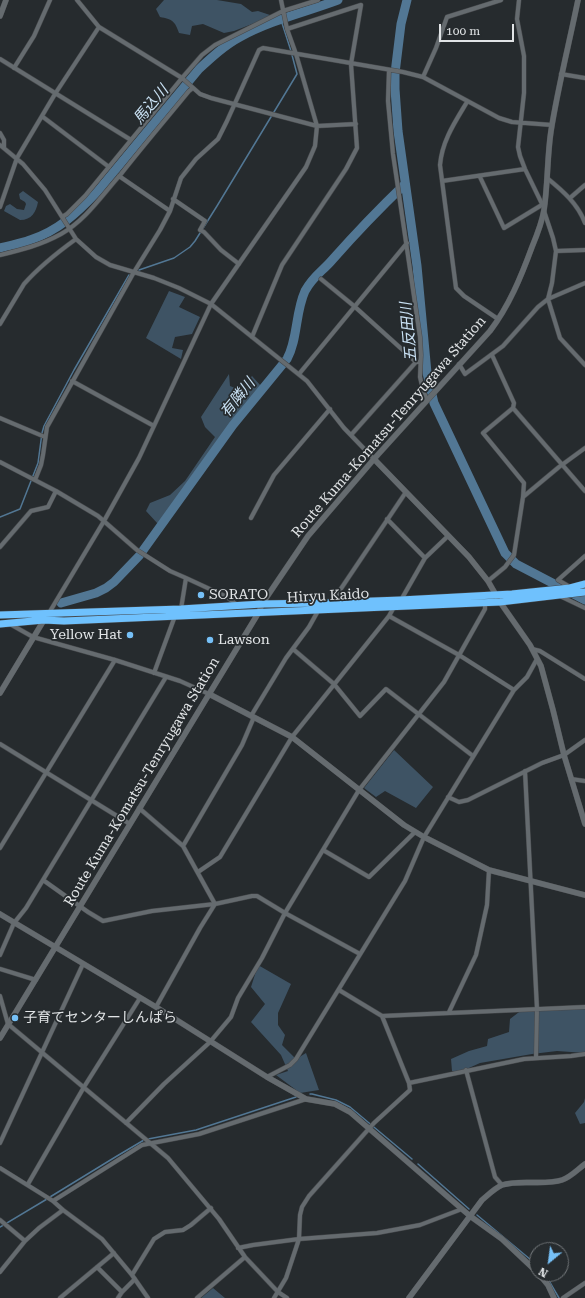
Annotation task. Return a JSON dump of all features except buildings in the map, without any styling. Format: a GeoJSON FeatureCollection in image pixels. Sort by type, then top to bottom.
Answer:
{"type":"FeatureCollection","features":[{"type":"Feature","properties":{"kind":"highway","name":"Hiryu Kaido"},"geometry":{"type":"LineString","coordinates":[[0,624],[10,624],[46,617],[238,605],[332,603],[496,594],[550,590],[585,584]]}},
{"type":"Feature","properties":{"kind":"highway","name":"Hiryu Kaido"},"geometry":{"type":"LineString","coordinates":[[2,613],[46,617],[64,621],[485,603],[561,596],[583,592]]}},
{"type":"Feature","properties":{"kind":"street"},"geometry":{"type":"LineString","coordinates":[[0,16],[6,0]]}},
{"type":"Feature","properties":{"kind":"street"},"geometry":{"type":"LineString","coordinates":[[14,68],[34,36],[50,0]]}},
{"type":"Feature","properties":{"kind":"street"},"geometry":{"type":"LineString","coordinates":[[77,0],[99,27],[182,78],[200,94],[317,126],[356,124]]}},
{"type":"Feature","properties":{"kind":"street"},"geometry":{"type":"LineString","coordinates":[[0,693],[104,521],[135,465],[211,304],[306,167],[315,146],[317,126],[287,29],[281,0]]}},
{"type":"Feature","properties":{"kind":"street"},"geometry":{"type":"LineString","coordinates":[[62,217],[85,196],[202,55],[215,44],[284,12],[318,0]]}},
{"type":"Feature","properties":{"kind":"street"},"geometry":{"type":"LineString","coordinates":[[423,77],[436,48],[447,16],[501,0]]}},
{"type":"Feature","properties":{"kind":"street"},"geometry":{"type":"LineString","coordinates":[[480,176],[504,228],[544,203],[525,169],[518,147],[524,93],[524,56],[517,19],[519,0]]}},
{"type":"Feature","properties":{"kind":"street","name":"Route Kuma-Komatsu-Tenryugawa Station"},"geometry":{"type":"LineString","coordinates":[[0,1038],[171,758],[259,612],[262,604],[308,536],[498,319],[509,302],[525,267],[544,211],[552,125],[561,74],[578,0]]}},
{"type":"Feature","properties":{"kind":"street"},"geometry":{"type":"LineString","coordinates":[[252,337],[282,266],[346,169],[357,148],[351,64],[361,5],[287,29]]}},
{"type":"Feature","properties":{"kind":"street"},"geometry":{"type":"LineString","coordinates":[[0,207],[17,158],[55,94],[99,27]]}},
{"type":"Feature","properties":{"kind":"street"},"geometry":{"type":"LineString","coordinates":[[35,480],[44,455],[44,437],[46,427],[134,272],[160,230],[170,211],[181,178],[192,163],[218,139],[259,50],[263,48],[295,53],[403,72],[423,77],[499,118],[521,123],[552,125]]}},
{"type":"Feature","properties":{"kind":"street"},"geometry":{"type":"LineString","coordinates":[[0,60],[131,140]]}},
{"type":"Feature","properties":{"kind":"street"},"geometry":{"type":"LineString","coordinates":[[351,435],[418,362],[421,355],[420,337],[407,243],[393,154],[388,101],[389,70]]}},
{"type":"Feature","properties":{"kind":"street"},"geometry":{"type":"LineString","coordinates":[[561,74],[585,78]]}},
{"type":"Feature","properties":{"kind":"street"},"geometry":{"type":"LineString","coordinates":[[0,255],[28,248],[48,240],[69,228],[90,211],[193,87]]}},
{"type":"Feature","properties":{"kind":"street"},"geometry":{"type":"LineString","coordinates":[[467,102],[444,142],[441,159],[442,181],[456,288],[464,296],[498,319]]}},
{"type":"Feature","properties":{"kind":"street"},"geometry":{"type":"LineString","coordinates":[[42,117],[110,167]]}},
{"type":"Feature","properties":{"kind":"street"},"geometry":{"type":"LineString","coordinates":[[0,133],[4,140],[2,146],[17,158],[44,190],[76,239],[96,257],[110,264],[154,278],[211,304],[299,374],[314,388],[351,435],[470,557],[496,594],[537,659],[554,710],[564,755],[585,824]]}},
{"type":"Feature","properties":{"kind":"street"},"geometry":{"type":"LineString","coordinates":[[442,181],[525,169]]}},
{"type":"Feature","properties":{"kind":"street"},"geometry":{"type":"LineString","coordinates":[[119,176],[170,211]]}},
{"type":"Feature","properties":{"kind":"street"},"geometry":{"type":"LineString","coordinates":[[547,178],[563,190],[584,220]]}},
{"type":"Feature","properties":{"kind":"street"},"geometry":{"type":"LineString","coordinates":[[570,198],[585,185]]}},
{"type":"Feature","properties":{"kind":"street"},"geometry":{"type":"LineString","coordinates":[[173,199],[205,221],[202,231],[221,250],[239,264]]}},
{"type":"Feature","properties":{"kind":"street"},"geometry":{"type":"LineString","coordinates":[[544,211],[556,251],[552,283],[548,299],[560,338],[585,365]]}},
{"type":"Feature","properties":{"kind":"street"},"geometry":{"type":"LineString","coordinates":[[0,324],[29,278],[76,239]]}},
{"type":"Feature","properties":{"kind":"street"},"geometry":{"type":"LineString","coordinates":[[299,374],[407,243]]}},
{"type":"Feature","properties":{"kind":"street"},"geometry":{"type":"LineString","coordinates":[[556,251],[585,250]]}},
{"type":"Feature","properties":{"kind":"street"},"geometry":{"type":"LineString","coordinates":[[320,279],[354,306],[418,362],[420,377],[428,399]]}},
{"type":"Feature","properties":{"kind":"street"},"geometry":{"type":"LineString","coordinates":[[459,364],[465,374],[492,355],[512,337],[538,307],[548,299],[585,283]]}},
{"type":"Feature","properties":{"kind":"street"},"geometry":{"type":"LineString","coordinates":[[488,582],[508,564],[513,557],[517,545],[524,482],[483,433],[513,408],[514,403],[492,355]]}},
{"type":"Feature","properties":{"kind":"street"},"geometry":{"type":"LineString","coordinates":[[72,381],[154,426]]}},
{"type":"Feature","properties":{"kind":"street"},"geometry":{"type":"LineString","coordinates":[[513,408],[585,491]]}},
{"type":"Feature","properties":{"kind":"street"},"geometry":{"type":"LineString","coordinates":[[251,518],[274,475],[330,409]]}},
{"type":"Feature","properties":{"kind":"street"},"geometry":{"type":"LineString","coordinates":[[0,418],[44,437]]}},
{"type":"Feature","properties":{"kind":"street"},"geometry":{"type":"LineString","coordinates":[[523,497],[585,448]]}},
{"type":"Feature","properties":{"kind":"street"},"geometry":{"type":"LineString","coordinates":[[0,462],[56,491],[98,516],[137,550],[170,571],[227,597],[238,605]]}},
{"type":"Feature","properties":{"kind":"street"},"geometry":{"type":"LineString","coordinates":[[0,548],[31,511],[48,507],[56,491]]}},
{"type":"Feature","properties":{"kind":"street"},"geometry":{"type":"LineString","coordinates":[[332,603],[406,492]]}},
{"type":"Feature","properties":{"kind":"street"},"geometry":{"type":"LineString","coordinates":[[387,520],[425,558]]}},
{"type":"Feature","properties":{"kind":"street"},"geometry":{"type":"LineString","coordinates":[[401,600],[425,558],[448,536]]}},
{"type":"Feature","properties":{"kind":"street"},"geometry":{"type":"LineString","coordinates":[[571,587],[558,580],[585,556]]}},
{"type":"Feature","properties":{"kind":"street"},"geometry":{"type":"LineString","coordinates":[[182,609],[186,578]]}},
{"type":"Feature","properties":{"kind":"street"},"geometry":{"type":"LineString","coordinates":[[561,596],[585,608]]}},
{"type":"Feature","properties":{"kind":"street"},"geometry":{"type":"LineString","coordinates":[[126,1122],[210,1042],[231,1016],[238,998],[262,958],[285,913],[359,790],[444,682],[485,609],[485,603]]}},
{"type":"Feature","properties":{"kind":"street"},"geometry":{"type":"LineString","coordinates":[[198,872],[220,857],[292,737],[389,616],[395,606]]}},
{"type":"Feature","properties":{"kind":"street"},"geometry":{"type":"LineString","coordinates":[[183,846],[242,745],[252,716],[318,611]]}},
{"type":"Feature","properties":{"kind":"street"},"geometry":{"type":"LineString","coordinates":[[154,673],[175,616]]}},
{"type":"Feature","properties":{"kind":"street"},"geometry":{"type":"LineString","coordinates":[[389,616],[459,655],[514,690]]}},
{"type":"Feature","properties":{"kind":"street"},"geometry":{"type":"LineString","coordinates":[[10,624],[33,637],[114,660],[192,686],[209,694],[292,737],[359,790],[415,832],[424,837],[489,870],[585,895]]}},
{"type":"Feature","properties":{"kind":"street"},"geometry":{"type":"LineString","coordinates":[[293,649],[334,684],[360,716],[386,689],[473,756]]}},
{"type":"Feature","properties":{"kind":"street"},"geometry":{"type":"LineString","coordinates":[[532,650],[540,651],[585,679]]}},
{"type":"Feature","properties":{"kind":"street"},"geometry":{"type":"LineString","coordinates":[[268,1077],[290,1065],[296,1059],[405,881],[424,837],[448,797],[514,690],[527,677],[537,659]]}},
{"type":"Feature","properties":{"kind":"street"},"geometry":{"type":"LineString","coordinates":[[0,848],[114,660]]}},
{"type":"Feature","properties":{"kind":"street"},"geometry":{"type":"LineString","coordinates":[[0,955],[14,923],[26,908],[166,677]]}},
{"type":"Feature","properties":{"kind":"street"},"geometry":{"type":"LineString","coordinates":[[448,797],[459,802],[468,800],[525,771],[564,755],[585,740]]}},
{"type":"Feature","properties":{"kind":"street"},"geometry":{"type":"LineString","coordinates":[[0,744],[130,824]]}},
{"type":"Feature","properties":{"kind":"street"},"geometry":{"type":"LineString","coordinates":[[525,771],[537,1009],[536,1057]]}},
{"type":"Feature","properties":{"kind":"street"},"geometry":{"type":"LineString","coordinates":[[571,779],[585,781]]}},
{"type":"Feature","properties":{"kind":"street"},"geometry":{"type":"LineString","coordinates":[[140,808],[183,846],[215,904]]}},
{"type":"Feature","properties":{"kind":"street"},"geometry":{"type":"LineString","coordinates":[[323,850],[369,877],[415,832]]}},
{"type":"Feature","properties":{"kind":"street"},"geometry":{"type":"LineString","coordinates":[[449,1012],[476,955],[487,905],[489,870]]}},
{"type":"Feature","properties":{"kind":"street"},"geometry":{"type":"LineString","coordinates":[[43,880],[80,907],[103,920],[152,911],[215,904],[256,896],[360,954]]}},
{"type":"Feature","properties":{"kind":"street"},"geometry":{"type":"LineString","coordinates":[[156,1007],[215,904]]}},
{"type":"Feature","properties":{"kind":"street"},"geometry":{"type":"LineString","coordinates":[[0,914],[156,1007],[268,1077],[306,1098],[335,1104],[372,1126],[462,1209],[502,1239],[529,1264]]}},
{"type":"Feature","properties":{"kind":"street"},"geometry":{"type":"LineString","coordinates":[[0,1143],[83,964]]}},
{"type":"Feature","properties":{"kind":"street"},"geometry":{"type":"LineString","coordinates":[[0,969],[36,980]]}},
{"type":"Feature","properties":{"kind":"street"},"geometry":{"type":"LineString","coordinates":[[339,990],[382,1016],[585,1007]]}},
{"type":"Feature","properties":{"kind":"street"},"geometry":{"type":"LineString","coordinates":[[0,996],[8,1024],[168,1158],[211,1208],[244,1257],[278,1292],[287,1298]]}},
{"type":"Feature","properties":{"kind":"street"},"geometry":{"type":"LineString","coordinates":[[28,1184],[84,1087],[140,998]]}},
{"type":"Feature","properties":{"kind":"street"},"geometry":{"type":"LineString","coordinates":[[274,1298],[286,1278],[299,1239],[300,1215],[302,1207],[309,1196],[372,1126],[410,1090],[409,1083],[382,1016]]}},
{"type":"Feature","properties":{"kind":"street"},"geometry":{"type":"LineString","coordinates":[[409,1083],[466,1070],[490,1067],[536,1057],[585,1054]]}},
{"type":"Feature","properties":{"kind":"street"},"geometry":{"type":"LineString","coordinates":[[466,1070],[495,1177],[502,1185]]}},
{"type":"Feature","properties":{"kind":"street"},"geometry":{"type":"LineString","coordinates":[[50,1199],[142,1145],[147,1140],[199,1134],[306,1098]]}},
{"type":"Feature","properties":{"kind":"street"},"geometry":{"type":"LineString","coordinates":[[409,1298],[482,1200],[502,1185],[563,1180],[585,1164]]}},
{"type":"Feature","properties":{"kind":"street"},"geometry":{"type":"LineString","coordinates":[[0,1168],[50,1199],[102,1239],[132,1275],[148,1298]]}},
{"type":"Feature","properties":{"kind":"street"},"geometry":{"type":"LineString","coordinates":[[132,1275],[154,1238],[165,1232],[183,1230],[211,1208]]}},
{"type":"Feature","properties":{"kind":"street"},"geometry":{"type":"LineString","coordinates":[[238,1248],[299,1239],[352,1236],[382,1232],[420,1225],[462,1209]]}},
{"type":"Feature","properties":{"kind":"street"},"geometry":{"type":"LineString","coordinates":[[0,1272],[25,1241],[38,1228],[63,1210]]}},
{"type":"Feature","properties":{"kind":"street"},"geometry":{"type":"LineString","coordinates":[[3,1223],[25,1241]]}},
{"type":"Feature","properties":{"kind":"street"},"geometry":{"type":"LineString","coordinates":[[60,1298],[114,1253]]}},
{"type":"Feature","properties":{"kind":"street"},"geometry":{"type":"LineString","coordinates":[[196,1298],[244,1257]]}},
{"type":"Feature","properties":{"kind":"street"},"geometry":{"type":"LineString","coordinates":[[97,1267],[122,1292]]}},
{"type":"Feature","properties":{"kind":"street"},"geometry":{"type":"LineString","coordinates":[[118,1298],[122,1292],[135,1280]]}},
{"type":"Feature","properties":{"kind":"street"},"geometry":{"type":"LineString","coordinates":[[546,1282],[554,1298]]}},
{"type":"Feature","properties":{"kind":"street"},"geometry":{"type":"LineString","coordinates":[[563,1298],[585,1283]]}},
{"type":"Feature","properties":{"kind":"shaded area"},"geometry":{"type":"Polygon","coordinates":[[[164,0],[217,0],[241,4],[252,12],[258,11],[273,16],[234,31],[224,33],[203,24],[192,26],[190,35],[179,33],[172,21],[160,17],[156,9],[164,0]]]}},
{"type":"Feature","properties":{"kind":"shaded area"},"geometry":{"type":"Polygon","coordinates":[[[23,191],[38,202],[33,215],[28,219],[20,220],[4,211],[6,206],[10,204],[17,209],[24,210],[26,204],[20,199],[19,194],[23,191]]]}},
{"type":"Feature","properties":{"kind":"shaded area"},"geometry":{"type":"Polygon","coordinates":[[[169,291],[185,297],[179,307],[200,317],[192,334],[175,337],[172,348],[183,350],[181,359],[146,338],[169,291]]]}},
{"type":"Feature","properties":{"kind":"shaded area"},"geometry":{"type":"Polygon","coordinates":[[[229,374],[230,386],[240,390],[252,376],[261,386],[158,524],[146,511],[150,503],[170,495],[185,481],[215,437],[205,427],[201,417],[229,374]]]}},
{"type":"Feature","properties":{"kind":"shaded area"},"geometry":{"type":"Polygon","coordinates":[[[394,750],[433,787],[416,808],[385,791],[376,797],[364,788],[394,750]]]}},
{"type":"Feature","properties":{"kind":"shaded area"},"geometry":{"type":"Polygon","coordinates":[[[258,965],[291,984],[278,1013],[278,1025],[285,1035],[282,1045],[296,1059],[306,1053],[319,1090],[300,1093],[276,1075],[288,1071],[281,1055],[251,1022],[265,1004],[251,987],[258,965]]]}},
{"type":"Feature","properties":{"kind":"shaded area"},"geometry":{"type":"Polygon","coordinates":[[[585,1007],[585,1053],[557,1051],[532,1054],[480,1063],[460,1072],[452,1071],[451,1059],[469,1051],[487,1046],[488,1039],[509,1032],[510,1019],[523,1009],[585,1007]]]}},
{"type":"Feature","properties":{"kind":"shaded area"},"geometry":{"type":"Polygon","coordinates":[[[585,1098],[585,1123],[580,1124],[575,1113],[584,1102],[585,1098]]]}},
{"type":"Feature","properties":{"kind":"shaded area"},"geometry":{"type":"Polygon","coordinates":[[[213,1288],[225,1298],[201,1298],[213,1288]]]}},
{"type":"Feature","properties":{"kind":"waterway","name":"馬込川"},"geometry":{"type":"LineString","coordinates":[[0,248],[22,243],[49,232],[82,207],[97,192],[199,69],[224,47],[234,40],[264,26],[338,0]]}},
{"type":"Feature","properties":{"kind":"waterway","name":"五反田川"},"geometry":{"type":"LineString","coordinates":[[407,0],[401,24],[395,73],[395,89],[398,131],[417,266],[427,373],[434,403],[505,553],[516,564],[585,600]]}},
{"type":"Feature","properties":{"kind":"waterway"},"geometry":{"type":"LineString","coordinates":[[281,20],[291,51]]}},
{"type":"Feature","properties":{"kind":"waterway"},"geometry":{"type":"LineString","coordinates":[[139,270],[174,258],[190,247],[195,241],[297,74],[292,55]]}},
{"type":"Feature","properties":{"kind":"waterway","name":"有隣川"},"geometry":{"type":"LineString","coordinates":[[61,603],[96,593],[106,588],[114,582],[139,556],[233,425],[287,359],[291,351],[302,299],[308,286],[368,221],[405,184]]}},
{"type":"Feature","properties":{"kind":"waterway"},"geometry":{"type":"LineString","coordinates":[[0,517],[20,509],[38,463],[44,426],[74,370],[129,275]]}},
{"type":"Feature","properties":{"kind":"waterway"},"geometry":{"type":"LineString","coordinates":[[310,1094],[336,1100],[350,1107],[412,1159]]}},
{"type":"Feature","properties":{"kind":"waterway"},"geometry":{"type":"LineString","coordinates":[[148,1139],[196,1130],[296,1097]]}},
{"type":"Feature","properties":{"kind":"waterway"},"geometry":{"type":"LineString","coordinates":[[50,1197],[144,1140]]}},
{"type":"Feature","properties":{"kind":"waterway"},"geometry":{"type":"LineString","coordinates":[[418,1164],[469,1209]]}},
{"type":"Feature","properties":{"kind":"waterway"},"geometry":{"type":"LineString","coordinates":[[0,1227],[47,1199]]}},
{"type":"Feature","properties":{"kind":"waterway"},"geometry":{"type":"LineString","coordinates":[[477,1215],[529,1258]]}},
{"type":"Feature","properties":{"kind":"waterway"},"geometry":{"type":"LineString","coordinates":[[550,1282],[559,1298]]}},
{"type":"Feature","properties":{"kind":"place","name":"SORATO"},"geometry":{"type":"Point","coordinates":[201,595]}},
{"type":"Feature","properties":{"kind":"place","name":"Yellow Hat"},"geometry":{"type":"Point","coordinates":[130,635]}},
{"type":"Feature","properties":{"kind":"place","name":"Lawson"},"geometry":{"type":"Point","coordinates":[210,640]}},
{"type":"Feature","properties":{"kind":"place","name":"子育てセンターしんぱら"},"geometry":{"type":"Point","coordinates":[15,1018]}}]}
